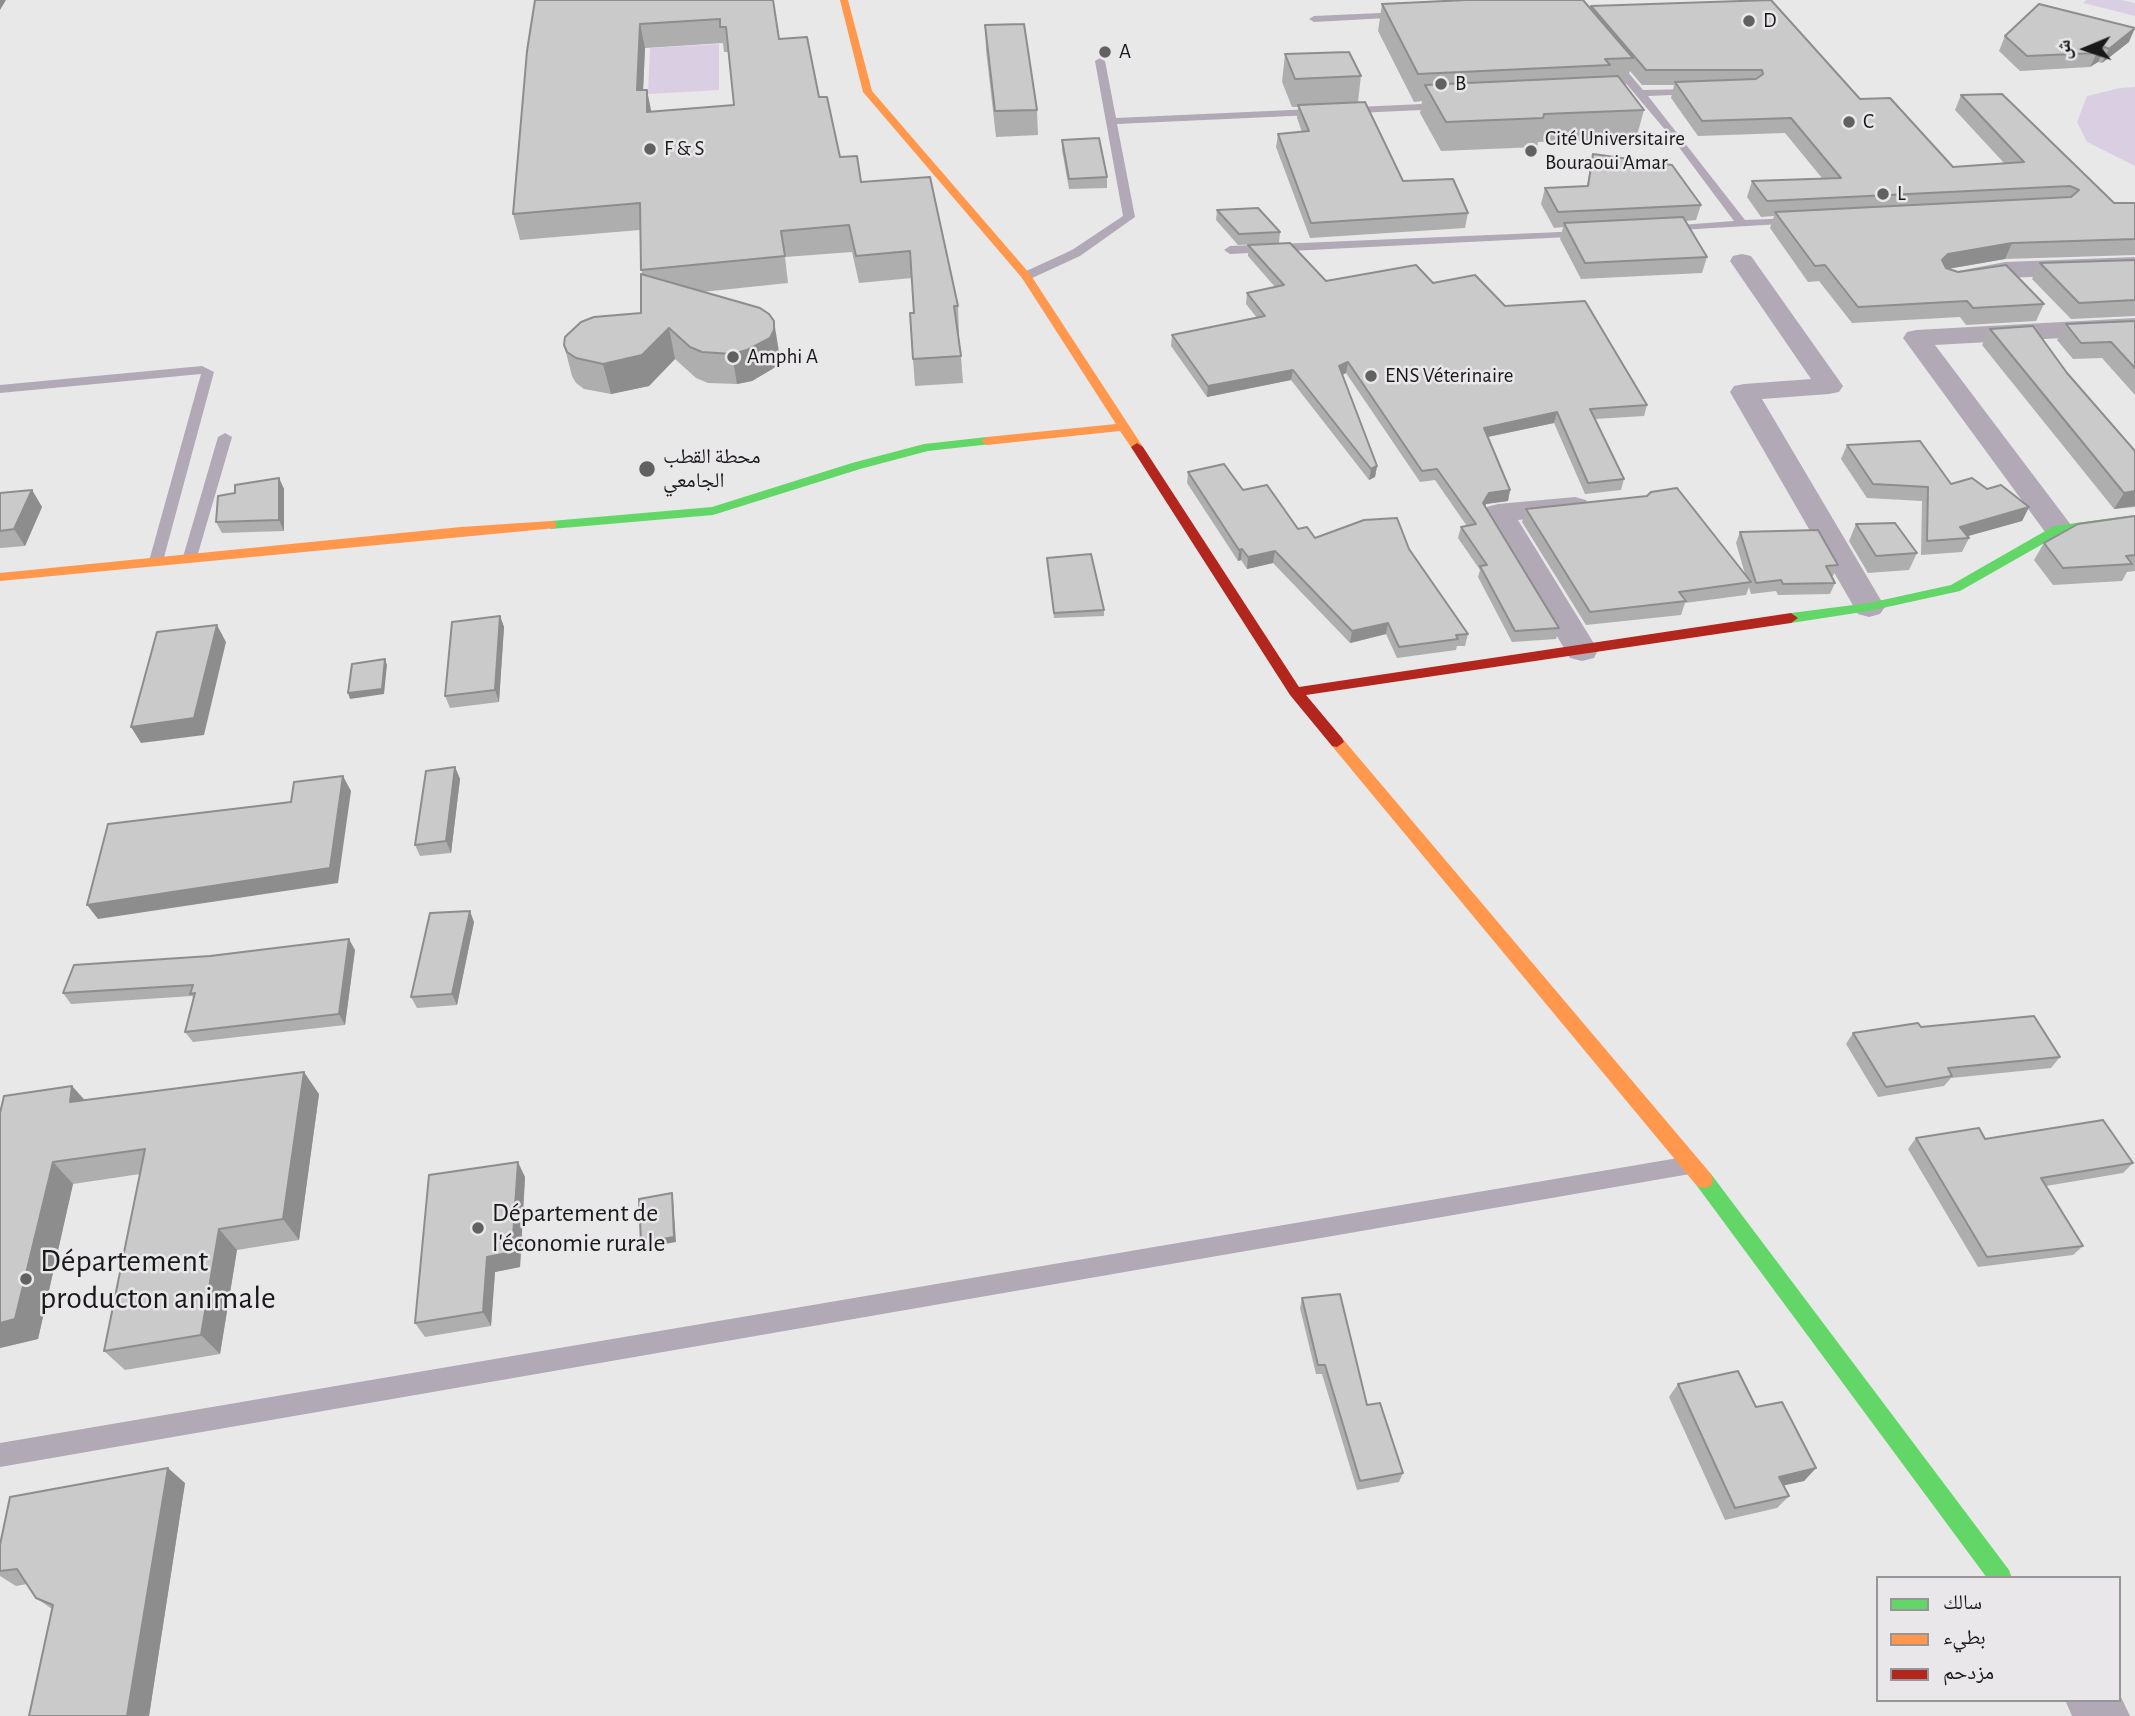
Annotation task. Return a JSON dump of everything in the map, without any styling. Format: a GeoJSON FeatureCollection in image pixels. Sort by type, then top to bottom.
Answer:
{"type":"FeatureCollection","features":[{"type":"Feature","properties":{"kind":"street"},"geometry":{"type":"LineString","coordinates":[[844,0],[868,92],[1026,276],[1295,692],[1693,1165],[2000,1576]]}},
{"type":"Feature","properties":{"kind":"street"},"geometry":{"type":"LineString","coordinates":[[1742,261],[1829,386],[1744,392],[1869,607]]}},
{"type":"Feature","properties":{"kind":"street"},"geometry":{"type":"LineString","coordinates":[[1950,278],[2005,270],[2135,265]]}},
{"type":"Feature","properties":{"kind":"street"},"geometry":{"type":"LineString","coordinates":[[2005,270],[2025,290]]}},
{"type":"Feature","properties":{"kind":"street"},"geometry":{"type":"LineString","coordinates":[[2059,529],[1916,338],[2135,326]]}},
{"type":"Feature","properties":{"kind":"street"},"geometry":{"type":"LineString","coordinates":[[0,577],[461,531],[700,513],[750,501],[819,477],[928,447],[1122,427]]}},
{"type":"Feature","properties":{"kind":"street"},"geometry":{"type":"LineString","coordinates":[[1582,650],[1498,513],[1605,503]]}},
{"type":"Feature","properties":{"kind":"street"},"geometry":{"type":"LineString","coordinates":[[1295,692],[1869,607],[1955,588],[2059,529],[2135,519]]}},
{"type":"Feature","properties":{"kind":"lane"},"geometry":{"type":"LineString","coordinates":[[1314,19],[1412,15]]}},
{"type":"Feature","properties":{"kind":"lane"},"geometry":{"type":"LineString","coordinates":[[1607,54],[1742,224]]}},
{"type":"Feature","properties":{"kind":"lane"},"geometry":{"type":"LineString","coordinates":[[1026,276],[1076,253],[1129,217],[1100,61]]}},
{"type":"Feature","properties":{"kind":"lane"},"geometry":{"type":"LineString","coordinates":[[1638,96],[1709,90]]}},
{"type":"Feature","properties":{"kind":"lane"},"geometry":{"type":"LineString","coordinates":[[1112,121],[1455,105]]}},
{"type":"Feature","properties":{"kind":"lane"},"geometry":{"type":"LineString","coordinates":[[1659,229],[1812,220]]}},
{"type":"Feature","properties":{"kind":"lane"},"geometry":{"type":"LineString","coordinates":[[1230,250],[1593,233]]}},
{"type":"Feature","properties":{"kind":"lane"},"geometry":{"type":"LineString","coordinates":[[0,389],[202,370],[208,372],[156,561]]}},
{"type":"Feature","properties":{"kind":"lane"},"geometry":{"type":"LineString","coordinates":[[190,557],[225,437]]}},
{"type":"Feature","properties":{"kind":"lane"},"geometry":{"type":"LineString","coordinates":[[0,1455],[1693,1165]]}},
{"type":"Feature","properties":{"kind":"shaded area"},"geometry":{"type":"Polygon","coordinates":[[[2086,0],[2122,0],[2135,3],[2135,16],[2083,3],[2086,0]]]}},
{"type":"Feature","properties":{"kind":"shaded area"},"geometry":{"type":"Polygon","coordinates":[[[719,44],[719,90],[648,94],[650,48],[719,44]]]}},
{"type":"Feature","properties":{"kind":"shaded area"},"geometry":{"type":"Polygon","coordinates":[[[2135,87],[2135,166],[2087,142],[2077,122],[2087,96],[2135,87]]]}},
{"type":"Feature","properties":{"kind":"building"},"geometry":{"type":"Polygon","coordinates":[[[535,0],[773,0],[779,39],[807,37],[819,97],[827,97],[840,157],[857,156],[861,182],[930,177],[958,306],[954,306],[961,356],[913,359],[910,313],[914,313],[910,251],[856,256],[849,225],[781,231],[785,256],[641,270],[640,203],[513,214],[527,51],[535,0]],[[720,19],[640,24],[637,90],[647,90],[647,112],[734,105],[726,27],[720,27],[720,19]]]}},
{"type":"Feature","properties":{"kind":"building"},"geometry":{"type":"Polygon","coordinates":[[[1466,0],[1583,0],[1633,58],[1605,59],[1610,65],[1418,74],[1382,4],[1466,0]]]}},
{"type":"Feature","properties":{"kind":"building"},"geometry":{"type":"Polygon","coordinates":[[[1771,0],[1860,99],[1890,98],[1953,167],[2024,162],[1961,95],[2002,94],[2114,203],[2135,203],[2135,239],[2012,243],[1948,254],[1942,260],[1946,268],[1958,272],[2006,265],[2044,304],[1973,308],[1967,301],[1858,307],[1825,265],[1815,266],[1775,212],[2071,197],[2079,190],[2070,186],[1767,201],[1752,181],[1841,178],[1791,118],[1702,121],[1675,82],[1756,79],[1763,74],[1762,70],[1646,70],[1591,6],[1771,0]]]}},
{"type":"Feature","properties":{"kind":"building"},"geometry":{"type":"Polygon","coordinates":[[[2039,4],[2135,28],[2109,49],[2105,47],[2097,53],[2027,56],[2005,36],[2039,4]]]}},
{"type":"Feature","properties":{"kind":"building"},"geometry":{"type":"Polygon","coordinates":[[[1024,24],[1037,110],[995,111],[985,25],[1024,24]]]}},
{"type":"Feature","properties":{"kind":"building"},"geometry":{"type":"Polygon","coordinates":[[[1349,52],[1361,76],[1295,79],[1285,54],[1349,52]]]}},
{"type":"Feature","properties":{"kind":"building"},"geometry":{"type":"Polygon","coordinates":[[[1618,76],[1644,110],[1446,122],[1425,85],[1618,76]]]}},
{"type":"Feature","properties":{"kind":"building"},"geometry":{"type":"Polygon","coordinates":[[[1365,102],[1403,181],[1453,179],[1468,213],[1311,223],[1278,134],[1309,131],[1298,105],[1365,102]]]}},
{"type":"Feature","properties":{"kind":"building"},"geometry":{"type":"Polygon","coordinates":[[[1099,138],[1107,177],[1069,179],[1062,140],[1099,138]]]}},
{"type":"Feature","properties":{"kind":"building"},"geometry":{"type":"Polygon","coordinates":[[[1593,154],[1672,165],[1701,205],[1558,212],[1545,188],[1588,186],[1593,154]]]}},
{"type":"Feature","properties":{"kind":"building"},"geometry":{"type":"Polygon","coordinates":[[[1258,208],[1280,232],[1239,234],[1217,210],[1258,208]]]}},
{"type":"Feature","properties":{"kind":"building"},"geometry":{"type":"Polygon","coordinates":[[[1683,217],[1707,257],[1585,263],[1564,223],[1683,217]]]}},
{"type":"Feature","properties":{"kind":"building","name":"ENS Véterinaire"},"geometry":{"type":"Polygon","coordinates":[[[1290,243],[1326,281],[1416,265],[1433,283],[1475,275],[1505,306],[1585,301],[1647,405],[1590,409],[1624,479],[1588,483],[1557,412],[1484,428],[1510,490],[1489,493],[1483,503],[1559,628],[1515,631],[1480,566],[1487,565],[1461,527],[1476,524],[1437,469],[1422,471],[1348,362],[1339,366],[1377,466],[1371,469],[1293,370],[1208,386],[1172,335],[1265,316],[1247,293],[1284,285],[1248,245],[1290,243]]]}},
{"type":"Feature","properties":{"kind":"building"},"geometry":{"type":"Polygon","coordinates":[[[2135,260],[2135,300],[2079,303],[2040,263],[2135,260]]]}},
{"type":"Feature","properties":{"kind":"building"},"geometry":{"type":"Polygon","coordinates":[[[641,274],[760,308],[774,321],[774,330],[770,338],[747,350],[732,354],[702,352],[690,347],[669,328],[642,355],[603,364],[576,358],[567,352],[565,337],[581,322],[594,317],[641,313],[641,274]]]}},
{"type":"Feature","properties":{"kind":"building"},"geometry":{"type":"Polygon","coordinates":[[[2135,321],[2135,368],[2111,342],[2081,343],[2066,324],[2135,321]]]}},
{"type":"Feature","properties":{"kind":"building"},"geometry":{"type":"Polygon","coordinates":[[[2033,326],[2067,373],[2135,451],[2135,491],[2124,493],[1990,329],[2033,326]]]}},
{"type":"Feature","properties":{"kind":"building"},"geometry":{"type":"Polygon","coordinates":[[[1920,441],[1951,484],[1972,478],[1987,489],[2001,485],[2029,507],[1960,527],[1969,538],[1927,541],[1928,487],[1873,484],[1847,445],[1920,441]]]}},
{"type":"Feature","properties":{"kind":"building"},"geometry":{"type":"Polygon","coordinates":[[[1224,464],[1243,490],[1267,485],[1298,529],[1307,527],[1315,538],[1364,520],[1397,518],[1409,549],[1468,634],[1456,635],[1458,639],[1399,647],[1388,623],[1352,631],[1275,551],[1248,557],[1242,549],[1239,550],[1188,472],[1224,464]]]}},
{"type":"Feature","properties":{"kind":"building"},"geometry":{"type":"Polygon","coordinates":[[[279,478],[279,520],[216,522],[218,496],[235,493],[235,485],[279,478]]]}},
{"type":"Feature","properties":{"kind":"building"},"geometry":{"type":"Polygon","coordinates":[[[1677,488],[1751,582],[1679,592],[1686,601],[1590,612],[1526,509],[1647,496],[1651,492],[1677,488]]]}},
{"type":"Feature","properties":{"kind":"building"},"geometry":{"type":"Polygon","coordinates":[[[32,490],[14,529],[0,531],[0,493],[32,490]]]}},
{"type":"Feature","properties":{"kind":"building"},"geometry":{"type":"Polygon","coordinates":[[[2135,516],[2135,555],[2126,556],[2132,564],[2063,568],[2044,543],[2078,524],[2135,516]]]}},
{"type":"Feature","properties":{"kind":"building"},"geometry":{"type":"Polygon","coordinates":[[[1895,523],[1917,553],[1876,556],[1856,524],[1895,523]]]}},
{"type":"Feature","properties":{"kind":"building"},"geometry":{"type":"Polygon","coordinates":[[[1818,530],[1838,565],[1826,566],[1835,583],[1783,584],[1781,580],[1756,583],[1740,532],[1818,530]]]}},
{"type":"Feature","properties":{"kind":"building"},"geometry":{"type":"Polygon","coordinates":[[[1091,554],[1104,610],[1054,613],[1047,558],[1091,554]]]}},
{"type":"Feature","properties":{"kind":"building"},"geometry":{"type":"Polygon","coordinates":[[[500,616],[495,690],[445,696],[452,622],[500,616]]]}},
{"type":"Feature","properties":{"kind":"building"},"geometry":{"type":"Polygon","coordinates":[[[217,625],[194,718],[131,727],[157,632],[217,625]]]}},
{"type":"Feature","properties":{"kind":"building"},"geometry":{"type":"Polygon","coordinates":[[[385,659],[382,689],[348,693],[352,664],[385,659]]]}},
{"type":"Feature","properties":{"kind":"building"},"geometry":{"type":"Polygon","coordinates":[[[455,767],[446,841],[415,845],[426,771],[455,767]]]}},
{"type":"Feature","properties":{"kind":"building"},"geometry":{"type":"Polygon","coordinates":[[[343,776],[330,868],[87,905],[108,824],[291,802],[294,782],[343,776]]]}},
{"type":"Feature","properties":{"kind":"building"},"geometry":{"type":"Polygon","coordinates":[[[470,911],[452,994],[411,997],[430,913],[470,911]]]}},
{"type":"Feature","properties":{"kind":"building"},"geometry":{"type":"Polygon","coordinates":[[[349,939],[339,1014],[185,1032],[195,993],[190,994],[193,985],[63,993],[74,965],[210,956],[349,939]]]}},
{"type":"Feature","properties":{"kind":"building"},"geometry":{"type":"Polygon","coordinates":[[[2034,1016],[2060,1057],[1948,1068],[1952,1076],[1886,1087],[1853,1033],[1918,1023],[1921,1027],[2034,1016]]]}},
{"type":"Feature","properties":{"kind":"building"},"geometry":{"type":"Polygon","coordinates":[[[304,1072],[283,1219],[219,1229],[201,1335],[104,1351],[145,1149],[53,1162],[15,1319],[0,1323],[0,1113],[4,1096],[72,1086],[70,1102],[304,1072]]]}},
{"type":"Feature","properties":{"kind":"building"},"geometry":{"type":"Polygon","coordinates":[[[2103,1120],[2133,1163],[2041,1178],[2083,1246],[1987,1257],[1916,1138],[1979,1128],[1985,1139],[2103,1120]]]}},
{"type":"Feature","properties":{"kind":"building","name":"Département de l'économie rurale"},"geometry":{"type":"Polygon","coordinates":[[[518,1162],[512,1252],[487,1257],[483,1312],[415,1323],[429,1175],[518,1162]]]}},
{"type":"Feature","properties":{"kind":"building"},"geometry":{"type":"Polygon","coordinates":[[[672,1193],[674,1237],[641,1243],[639,1199],[672,1193]]]}},
{"type":"Feature","properties":{"kind":"building"},"geometry":{"type":"Polygon","coordinates":[[[1340,1294],[1367,1405],[1380,1403],[1403,1473],[1360,1481],[1325,1365],[1318,1365],[1302,1298],[1340,1294]]]}},
{"type":"Feature","properties":{"kind":"building"},"geometry":{"type":"Polygon","coordinates":[[[1738,1371],[1756,1407],[1782,1402],[1816,1468],[1779,1477],[1789,1496],[1735,1508],[1678,1384],[1738,1371]]]}},
{"type":"Feature","properties":{"kind":"building"},"geometry":{"type":"Polygon","coordinates":[[[168,1468],[127,1716],[29,1716],[53,1605],[36,1598],[17,1569],[0,1571],[0,1545],[10,1497],[168,1468]]]}},
{"type":"Feature","properties":{"kind":"traffic: fast"},"geometry":{"type":"LineString","coordinates":[[551,525],[713,511],[856,466],[928,447],[987,441]]}},
{"type":"Feature","properties":{"kind":"traffic: fast"},"geometry":{"type":"LineString","coordinates":[[1791,618],[1869,607],[1955,588],[2059,529],[2135,519]]}},
{"type":"Feature","properties":{"kind":"traffic: fast"},"geometry":{"type":"LineString","coordinates":[[1704,1180],[2000,1576]]}},
{"type":"Feature","properties":{"kind":"traffic: slow"},"geometry":{"type":"LineString","coordinates":[[844,0],[868,92],[1026,276],[1137,447]]}},
{"type":"Feature","properties":{"kind":"traffic: slow"},"geometry":{"type":"LineString","coordinates":[[987,441],[1122,427]]}},
{"type":"Feature","properties":{"kind":"traffic: slow"},"geometry":{"type":"LineString","coordinates":[[0,577],[461,531],[551,525]]}},
{"type":"Feature","properties":{"kind":"traffic: slow"},"geometry":{"type":"LineString","coordinates":[[1337,742],[1704,1180]]}},
{"type":"Feature","properties":{"kind":"traffic: jam"},"geometry":{"type":"LineString","coordinates":[[1137,447],[1295,692],[1337,742]]}},
{"type":"Feature","properties":{"kind":"traffic: jam"},"geometry":{"type":"LineString","coordinates":[[1295,692],[1791,618]]}},
{"type":"Feature","properties":{"kind":"place","name":"D"},"geometry":{"type":"Point","coordinates":[1749,21]}},
{"type":"Feature","properties":{"kind":"place","name":"A"},"geometry":{"type":"Point","coordinates":[1105,52]}},
{"type":"Feature","properties":{"kind":"place","name":"B"},"geometry":{"type":"Point","coordinates":[1441,84]}},
{"type":"Feature","properties":{"kind":"place","name":"C"},"geometry":{"type":"Point","coordinates":[1849,122]}},
{"type":"Feature","properties":{"kind":"place","name":"F & S"},"geometry":{"type":"Point","coordinates":[650,149]}},
{"type":"Feature","properties":{"kind":"place","name":"Cité Universitaire Bouraoui Amar"},"geometry":{"type":"Point","coordinates":[1531,151]}},
{"type":"Feature","properties":{"kind":"place","name":"L"},"geometry":{"type":"Point","coordinates":[1883,194]}},
{"type":"Feature","properties":{"kind":"place","name":"Amphi A"},"geometry":{"type":"Point","coordinates":[733,357]}},
{"type":"Feature","properties":{"kind":"place","name":"ENS Véterinaire"},"geometry":{"type":"Point","coordinates":[1371,376]}},
{"type":"Feature","properties":{"kind":"place","name":"محطة القطب الجامعي"},"geometry":{"type":"Point","coordinates":[647,469]}},
{"type":"Feature","properties":{"kind":"place","name":"Département de l'économie rurale"},"geometry":{"type":"Point","coordinates":[478,1228]}},
{"type":"Feature","properties":{"kind":"place","name":"Département producton animale"},"geometry":{"type":"Point","coordinates":[26,1279]}}]}
